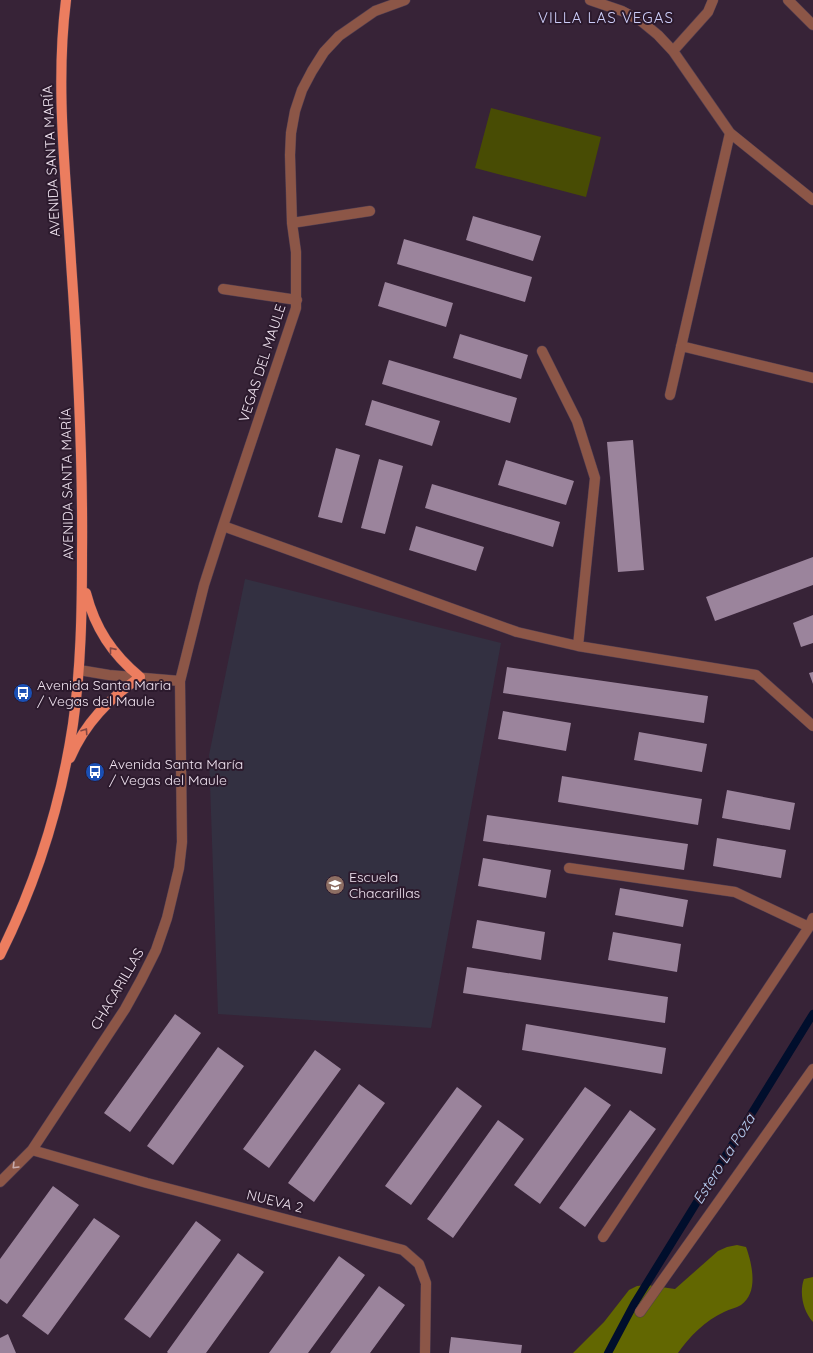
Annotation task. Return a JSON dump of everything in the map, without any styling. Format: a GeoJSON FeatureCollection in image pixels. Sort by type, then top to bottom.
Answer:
{"type":"FeatureCollection","features":[{"type":"Feature","properties":{"kind":"main road","name":"AVENIDA SANTA MARÍA"},"geometry":{"type":"LineString","coordinates":[[0,955],[32,884],[49,832],[63,778],[73,724],[79,670],[83,472],[79,381],[61,118],[61,70],[66,0]]}},
{"type":"Feature","properties":{"kind":"main road"},"geometry":{"type":"LineString","coordinates":[[63,778],[71,756],[82,735],[96,715],[109,701],[140,677],[123,663],[108,646],[97,628],[88,602],[82,567]]}},
{"type":"Feature","properties":{"kind":"street","name":"VEGAS DEL MAULE"},"geometry":{"type":"LineString","coordinates":[[180,681],[204,585],[296,308],[296,252],[292,223],[291,133],[295,111],[302,90],[324,52],[339,36],[375,11],[406,0]]}},
{"type":"Feature","properties":{"kind":"street"},"geometry":{"type":"LineString","coordinates":[[590,0],[622,11],[641,22],[658,35],[673,51],[730,133],[813,200]]}},
{"type":"Feature","properties":{"kind":"street"},"geometry":{"type":"LineString","coordinates":[[673,51],[708,12],[713,0]]}},
{"type":"Feature","properties":{"kind":"street"},"geometry":{"type":"LineString","coordinates":[[788,0],[813,25]]}},
{"type":"Feature","properties":{"kind":"street"},"geometry":{"type":"LineString","coordinates":[[670,395],[730,133]]}},
{"type":"Feature","properties":{"kind":"street"},"geometry":{"type":"LineString","coordinates":[[292,223],[370,212]]}},
{"type":"Feature","properties":{"kind":"street"},"geometry":{"type":"LineString","coordinates":[[223,289],[297,300]]}},
{"type":"Feature","properties":{"kind":"street"},"geometry":{"type":"LineString","coordinates":[[681,346],[813,378]]}},
{"type":"Feature","properties":{"kind":"street"},"geometry":{"type":"LineString","coordinates":[[542,350],[577,421],[595,478],[578,646]]}},
{"type":"Feature","properties":{"kind":"street"},"geometry":{"type":"LineString","coordinates":[[223,526],[517,632],[578,646],[756,676],[813,726]]}},
{"type":"Feature","properties":{"kind":"street"},"geometry":{"type":"LineString","coordinates":[[79,670],[109,675],[180,681]]}},
{"type":"Feature","properties":{"kind":"street","name":"CHACARILLAS"},"geometry":{"type":"LineString","coordinates":[[0,1182],[32,1150],[128,1003],[156,950],[167,918],[179,868],[182,842],[180,681]]}},
{"type":"Feature","properties":{"kind":"street"},"geometry":{"type":"LineString","coordinates":[[569,868],[735,892],[811,923],[603,1237]]}},
{"type":"Feature","properties":{"kind":"street"},"geometry":{"type":"LineString","coordinates":[[640,1312],[813,1069]]}},
{"type":"Feature","properties":{"kind":"street","name":"NUEVA 2"},"geometry":{"type":"LineString","coordinates":[[32,1150],[148,1183],[403,1250],[419,1264],[426,1283],[425,1353]]}},
{"type":"Feature","properties":{"kind":"shaded area"},"geometry":{"type":"Polygon","coordinates":[[[491,108],[601,137],[586,197],[475,168],[491,108]]]}},
{"type":"Feature","properties":{"kind":"shaded area","name":"Escuela Chacarillas"},"geometry":{"type":"Polygon","coordinates":[[[245,579],[501,643],[431,1028],[218,1014],[209,755],[245,579]]]}},
{"type":"Feature","properties":{"kind":"shaded area"},"geometry":{"type":"Polygon","coordinates":[[[737,1245],[746,1247],[752,1269],[752,1286],[747,1300],[737,1307],[717,1315],[704,1324],[687,1341],[678,1353],[573,1353],[604,1322],[629,1290],[637,1286],[647,1285],[675,1289],[718,1251],[737,1245]]]}},
{"type":"Feature","properties":{"kind":"shaded area"},"geometry":{"type":"Polygon","coordinates":[[[813,1277],[813,1322],[804,1307],[802,1290],[804,1279],[813,1277]]]}},
{"type":"Feature","properties":{"kind":"building"},"geometry":{"type":"Polygon","coordinates":[[[473,216],[541,236],[533,261],[466,240],[473,216]]]}},
{"type":"Feature","properties":{"kind":"building"},"geometry":{"type":"Polygon","coordinates":[[[404,239],[532,277],[525,302],[397,264],[404,239]]]}},
{"type":"Feature","properties":{"kind":"building"},"geometry":{"type":"Polygon","coordinates":[[[385,282],[453,303],[446,327],[378,306],[385,282]]]}},
{"type":"Feature","properties":{"kind":"building"},"geometry":{"type":"Polygon","coordinates":[[[460,334],[528,355],[521,379],[453,358],[460,334]]]}},
{"type":"Feature","properties":{"kind":"building"},"geometry":{"type":"Polygon","coordinates":[[[389,360],[517,398],[510,423],[382,384],[389,360]]]}},
{"type":"Feature","properties":{"kind":"building"},"geometry":{"type":"Polygon","coordinates":[[[372,400],[440,421],[432,446],[365,425],[372,400]]]}},
{"type":"Feature","properties":{"kind":"building"},"geometry":{"type":"Polygon","coordinates":[[[633,440],[644,570],[618,572],[607,442],[633,440]]]}},
{"type":"Feature","properties":{"kind":"building"},"geometry":{"type":"Polygon","coordinates":[[[336,448],[360,455],[342,523],[318,517],[336,448]]]}},
{"type":"Feature","properties":{"kind":"building"},"geometry":{"type":"Polygon","coordinates":[[[379,459],[403,466],[385,534],[361,528],[379,459]]]}},
{"type":"Feature","properties":{"kind":"building"},"geometry":{"type":"Polygon","coordinates":[[[506,460],[574,481],[566,505],[498,485],[506,460]]]}},
{"type":"Feature","properties":{"kind":"building"},"geometry":{"type":"Polygon","coordinates":[[[432,484],[560,522],[553,547],[425,508],[432,484]]]}},
{"type":"Feature","properties":{"kind":"building"},"geometry":{"type":"Polygon","coordinates":[[[416,526],[484,547],[476,571],[409,550],[416,526]]]}},
{"type":"Feature","properties":{"kind":"building"},"geometry":{"type":"Polygon","coordinates":[[[813,557],[813,585],[715,621],[706,597],[813,557]]]}},
{"type":"Feature","properties":{"kind":"building"},"geometry":{"type":"Polygon","coordinates":[[[813,615],[813,643],[801,647],[793,623],[813,615]]]}},
{"type":"Feature","properties":{"kind":"building"},"geometry":{"type":"Polygon","coordinates":[[[507,667],[708,696],[704,723],[503,693],[507,667]]]}},
{"type":"Feature","properties":{"kind":"building"},"geometry":{"type":"Polygon","coordinates":[[[813,672],[813,684],[809,673],[813,672]]]}},
{"type":"Feature","properties":{"kind":"building"},"geometry":{"type":"Polygon","coordinates":[[[503,711],[571,723],[566,751],[498,739],[503,711]]]}},
{"type":"Feature","properties":{"kind":"building"},"geometry":{"type":"Polygon","coordinates":[[[639,732],[707,744],[702,772],[634,760],[639,732]]]}},
{"type":"Feature","properties":{"kind":"building"},"geometry":{"type":"Polygon","coordinates":[[[562,776],[702,799],[698,825],[558,802],[562,776]]]}},
{"type":"Feature","properties":{"kind":"building"},"geometry":{"type":"Polygon","coordinates":[[[727,790],[795,803],[790,830],[722,818],[727,790]]]}},
{"type":"Feature","properties":{"kind":"building"},"geometry":{"type":"Polygon","coordinates":[[[487,815],[688,844],[684,870],[483,841],[487,815]]]}},
{"type":"Feature","properties":{"kind":"building"},"geometry":{"type":"Polygon","coordinates":[[[717,838],[786,850],[781,878],[713,866],[717,838]]]}},
{"type":"Feature","properties":{"kind":"building"},"geometry":{"type":"Polygon","coordinates":[[[483,858],[551,870],[546,898],[478,886],[483,858]]]}},
{"type":"Feature","properties":{"kind":"building"},"geometry":{"type":"Polygon","coordinates":[[[620,888],[688,900],[683,927],[615,915],[620,888]]]}},
{"type":"Feature","properties":{"kind":"building"},"geometry":{"type":"Polygon","coordinates":[[[477,920],[545,932],[541,960],[472,948],[477,920]]]}},
{"type":"Feature","properties":{"kind":"building"},"geometry":{"type":"Polygon","coordinates":[[[613,932],[681,944],[677,972],[608,960],[613,932]]]}},
{"type":"Feature","properties":{"kind":"building"},"geometry":{"type":"Polygon","coordinates":[[[467,967],[668,997],[665,1023],[463,993],[467,967]]]}},
{"type":"Feature","properties":{"kind":"building"},"geometry":{"type":"Polygon","coordinates":[[[175,1014],[201,1033],[130,1132],[104,1113],[175,1014]]]}},
{"type":"Feature","properties":{"kind":"building"},"geometry":{"type":"Polygon","coordinates":[[[526,1024],[666,1048],[662,1074],[522,1050],[526,1024]]]}},
{"type":"Feature","properties":{"kind":"building"},"geometry":{"type":"Polygon","coordinates":[[[218,1047],[244,1066],[173,1165],[147,1146],[218,1047]]]}},
{"type":"Feature","properties":{"kind":"building"},"geometry":{"type":"Polygon","coordinates":[[[315,1050],[341,1069],[269,1168],[243,1149],[315,1050]]]}},
{"type":"Feature","properties":{"kind":"building"},"geometry":{"type":"Polygon","coordinates":[[[359,1084],[385,1103],[314,1202],[288,1183],[359,1084]]]}},
{"type":"Feature","properties":{"kind":"building"},"geometry":{"type":"Polygon","coordinates":[[[457,1087],[482,1106],[411,1205],[385,1186],[457,1087]]]}},
{"type":"Feature","properties":{"kind":"building"},"geometry":{"type":"Polygon","coordinates":[[[585,1087],[611,1105],[540,1204],[514,1185],[585,1087]]]}},
{"type":"Feature","properties":{"kind":"building"},"geometry":{"type":"Polygon","coordinates":[[[630,1110],[656,1129],[585,1227],[559,1208],[630,1110]]]}},
{"type":"Feature","properties":{"kind":"building"},"geometry":{"type":"Polygon","coordinates":[[[498,1120],[524,1139],[453,1238],[427,1219],[498,1120]]]}},
{"type":"Feature","properties":{"kind":"building"},"geometry":{"type":"Polygon","coordinates":[[[53,1186],[79,1205],[7,1304],[0,1299],[0,1259],[53,1186]]]}},
{"type":"Feature","properties":{"kind":"building"},"geometry":{"type":"Polygon","coordinates":[[[94,1218],[120,1236],[48,1335],[22,1316],[94,1218]]]}},
{"type":"Feature","properties":{"kind":"building"},"geometry":{"type":"Polygon","coordinates":[[[196,1221],[221,1240],[150,1338],[124,1319],[196,1221]]]}},
{"type":"Feature","properties":{"kind":"building"},"geometry":{"type":"Polygon","coordinates":[[[238,1253],[264,1272],[206,1353],[168,1353],[167,1352],[238,1253]]]}},
{"type":"Feature","properties":{"kind":"building"},"geometry":{"type":"Polygon","coordinates":[[[339,1256],[365,1275],[308,1353],[269,1353],[339,1256]]]}},
{"type":"Feature","properties":{"kind":"building"},"geometry":{"type":"Polygon","coordinates":[[[379,1286],[405,1305],[370,1353],[330,1353],[379,1286]]]}},
{"type":"Feature","properties":{"kind":"building"},"geometry":{"type":"Polygon","coordinates":[[[8,1334],[16,1353],[0,1353],[0,1338],[8,1334]]]}},
{"type":"Feature","properties":{"kind":"building"},"geometry":{"type":"Polygon","coordinates":[[[451,1337],[522,1345],[521,1353],[449,1353],[451,1337]]]}},
{"type":"Feature","properties":{"kind":"waterway","name":"Estero La Poza"},"geometry":{"type":"LineString","coordinates":[[608,1353],[634,1304],[813,1014]]}},
{"type":"Feature","properties":{"kind":"place","name":"Avenida Santa Maria / Vegas del Maule"},"geometry":{"type":"Point","coordinates":[23,693]}},
{"type":"Feature","properties":{"kind":"place","name":"Avenida Santa María / Vegas del Maule"},"geometry":{"type":"Point","coordinates":[95,772]}},
{"type":"Feature","properties":{"kind":"place","name":"Escuela Chacarillas"},"geometry":{"type":"Point","coordinates":[335,885]}},
{"type":"Feature","properties":{"kind":"district","name":"VILLA LAS VEGAS"},"geometry":{"type":"Point","coordinates":[606,18]}}]}
